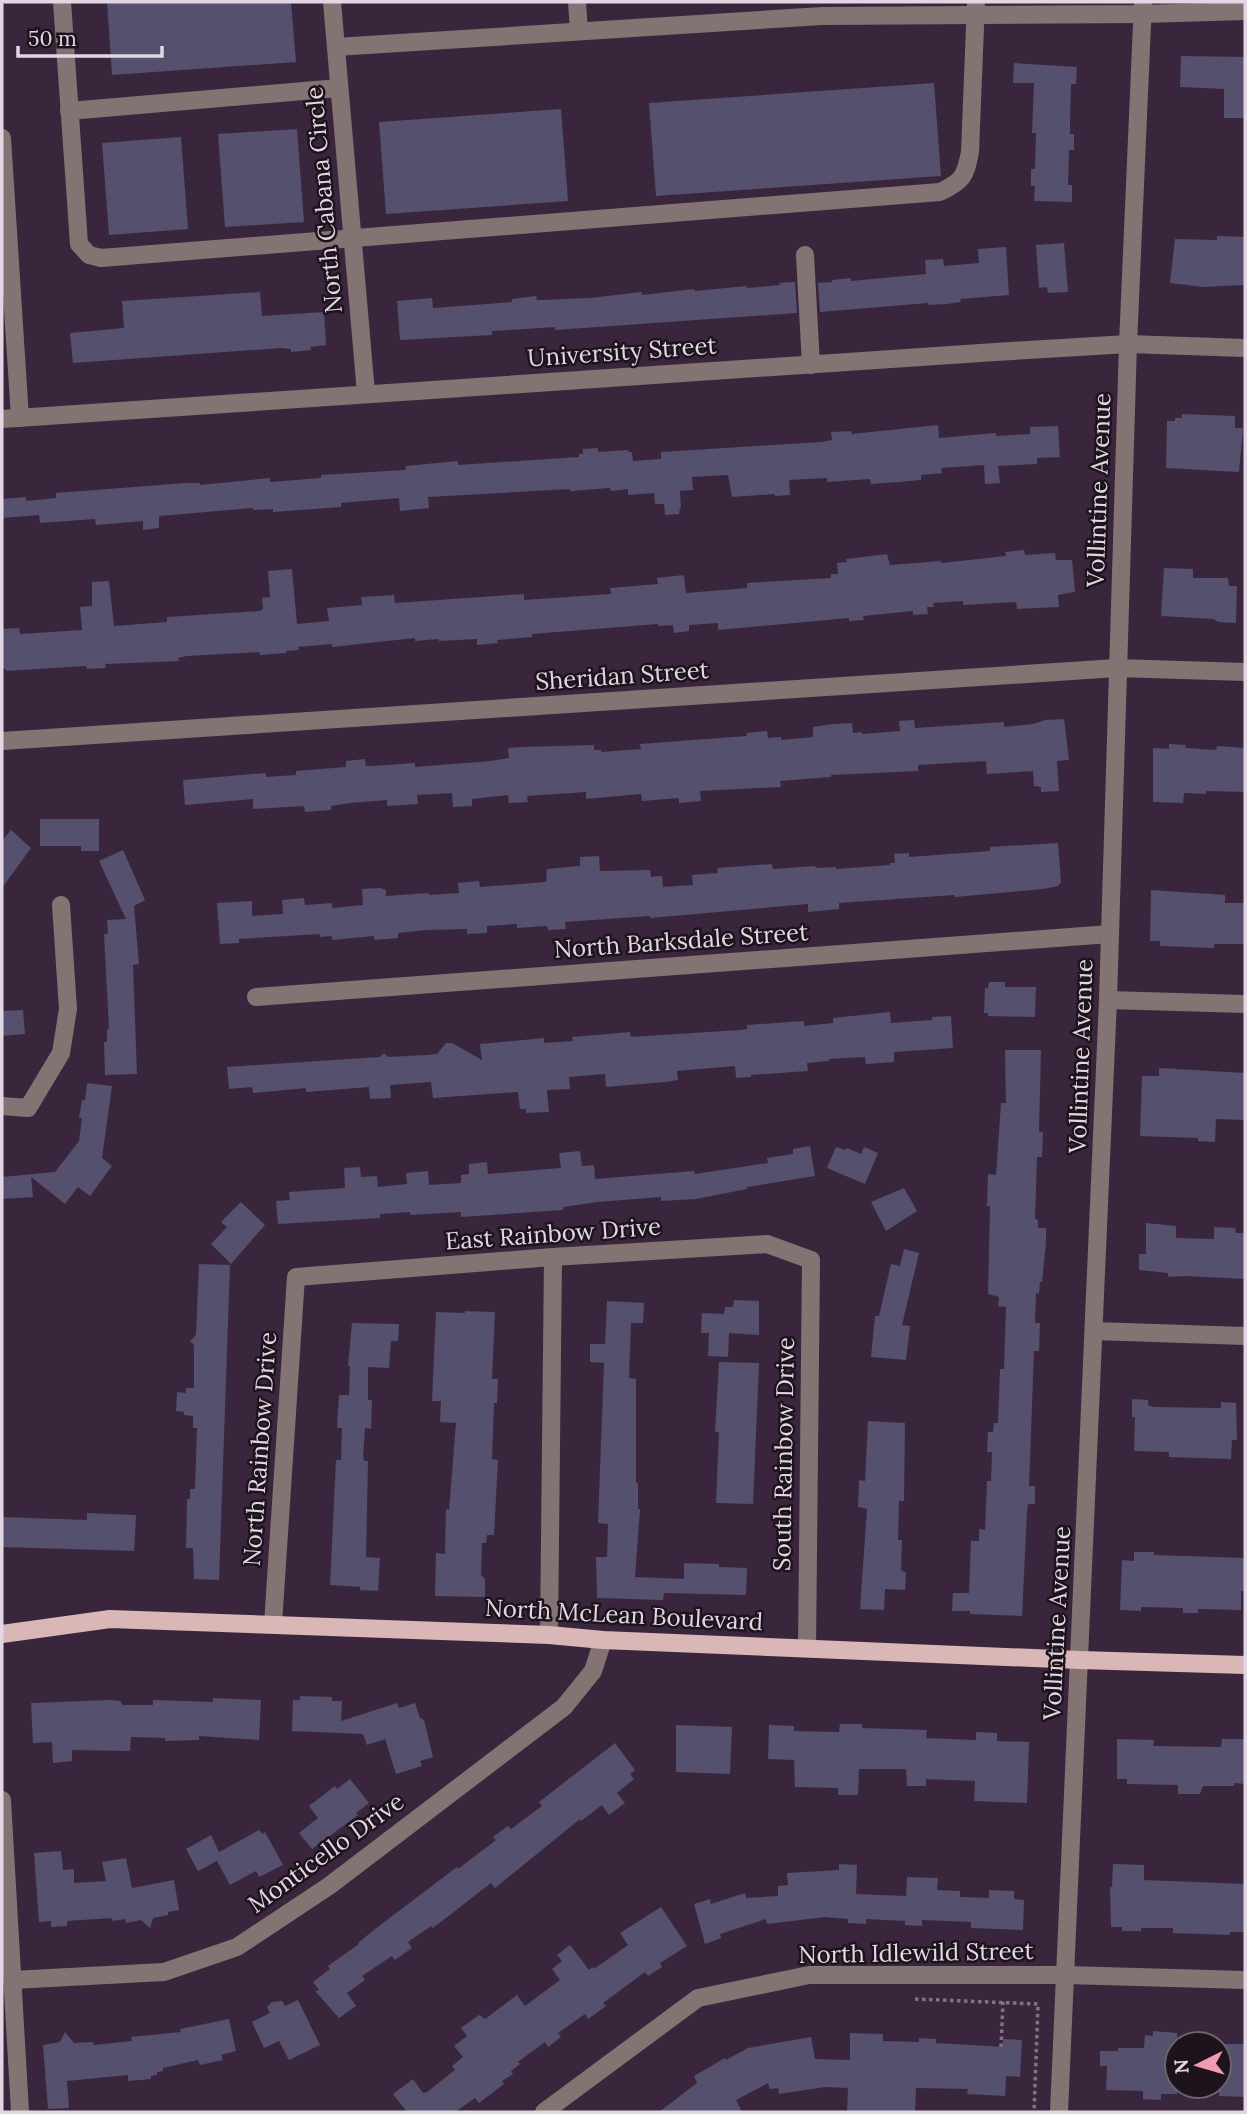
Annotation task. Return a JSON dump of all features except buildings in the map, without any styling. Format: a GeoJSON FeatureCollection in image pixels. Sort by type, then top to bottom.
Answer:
{"type":"FeatureCollection","features":[{"type":"Feature","properties":{"kind":"main road","name":"North McLean Boulevard"},"geometry":{"type":"LineString","coordinates":[[2,1634],[110,1619],[1245,1665]]}},
{"type":"Feature","properties":{"kind":"street"},"geometry":{"type":"LineString","coordinates":[[62,2],[79,244],[89,255],[101,258],[940,192],[958,183],[966,173],[970,152],[976,8]]}},
{"type":"Feature","properties":{"kind":"street","name":"North Cabana Circle"},"geometry":{"type":"LineString","coordinates":[[332,2],[366,393]]}},
{"type":"Feature","properties":{"kind":"street"},"geometry":{"type":"LineString","coordinates":[[577,2],[579,31]]}},
{"type":"Feature","properties":{"kind":"street"},"geometry":{"type":"LineString","coordinates":[[336,47],[579,31],[823,9],[1143,8],[1245,11]]}},
{"type":"Feature","properties":{"kind":"street","name":"Vollintine Avenue"},"geometry":{"type":"LineString","coordinates":[[1059,2112],[1108,1000],[1128,344],[1143,8]]}},
{"type":"Feature","properties":{"kind":"street"},"geometry":{"type":"LineString","coordinates":[[69,111],[340,88]]}},
{"type":"Feature","properties":{"kind":"street"},"geometry":{"type":"LineString","coordinates":[[2,138],[11,419]]}},
{"type":"Feature","properties":{"kind":"street"},"geometry":{"type":"LineString","coordinates":[[805,255],[811,365]]}},
{"type":"Feature","properties":{"kind":"street","name":"University Street"},"geometry":{"type":"LineString","coordinates":[[11,419],[366,393],[1128,344],[1245,348]]}},
{"type":"Feature","properties":{"kind":"street","name":"Sheridan Street"},"geometry":{"type":"LineString","coordinates":[[2,741],[1117,668],[1245,672]]}},
{"type":"Feature","properties":{"kind":"street"},"geometry":{"type":"LineString","coordinates":[[2,1107],[28,1108],[61,1053],[68,1009],[61,905]]}},
{"type":"Feature","properties":{"kind":"street","name":"North Barksdale Street"},"geometry":{"type":"LineString","coordinates":[[257,997],[1110,934]]}},
{"type":"Feature","properties":{"kind":"street"},"geometry":{"type":"LineString","coordinates":[[1108,1000],[1245,1004]]}},
{"type":"Feature","properties":{"kind":"street","name":"East Rainbow Drive"},"geometry":{"type":"LineString","coordinates":[[296,1278],[553,1257],[766,1244],[811,1259]]}},
{"type":"Feature","properties":{"kind":"street"},"geometry":{"type":"LineString","coordinates":[[549,1635],[553,1257]]}},
{"type":"Feature","properties":{"kind":"street","name":"South Rainbow Drive"},"geometry":{"type":"LineString","coordinates":[[807,1648],[811,1259]]}},
{"type":"Feature","properties":{"kind":"street","name":"North Rainbow Drive"},"geometry":{"type":"LineString","coordinates":[[273,1624],[296,1278]]}},
{"type":"Feature","properties":{"kind":"street"},"geometry":{"type":"LineString","coordinates":[[1094,1331],[1245,1336]]}},
{"type":"Feature","properties":{"kind":"street","name":"Monticello Drive"},"geometry":{"type":"LineString","coordinates":[[12,1980],[164,1972],[237,1947],[329,1886],[564,1707],[593,1671],[603,1640]]}},
{"type":"Feature","properties":{"kind":"street"},"geometry":{"type":"LineString","coordinates":[[2,1800],[20,2112]]}},
{"type":"Feature","properties":{"kind":"street","name":"North Idlewild Street"},"geometry":{"type":"LineString","coordinates":[[544,2112],[698,1998],[808,1975],[1066,1975],[1245,1980]]}},
{"type":"Feature","properties":{"kind":"path"},"geometry":{"type":"LineString","coordinates":[[915,1999],[1038,2004],[1034,2112]]}},
{"type":"Feature","properties":{"kind":"path"},"geometry":{"type":"LineString","coordinates":[[1001,2047],[1003,2002]]}}]}
